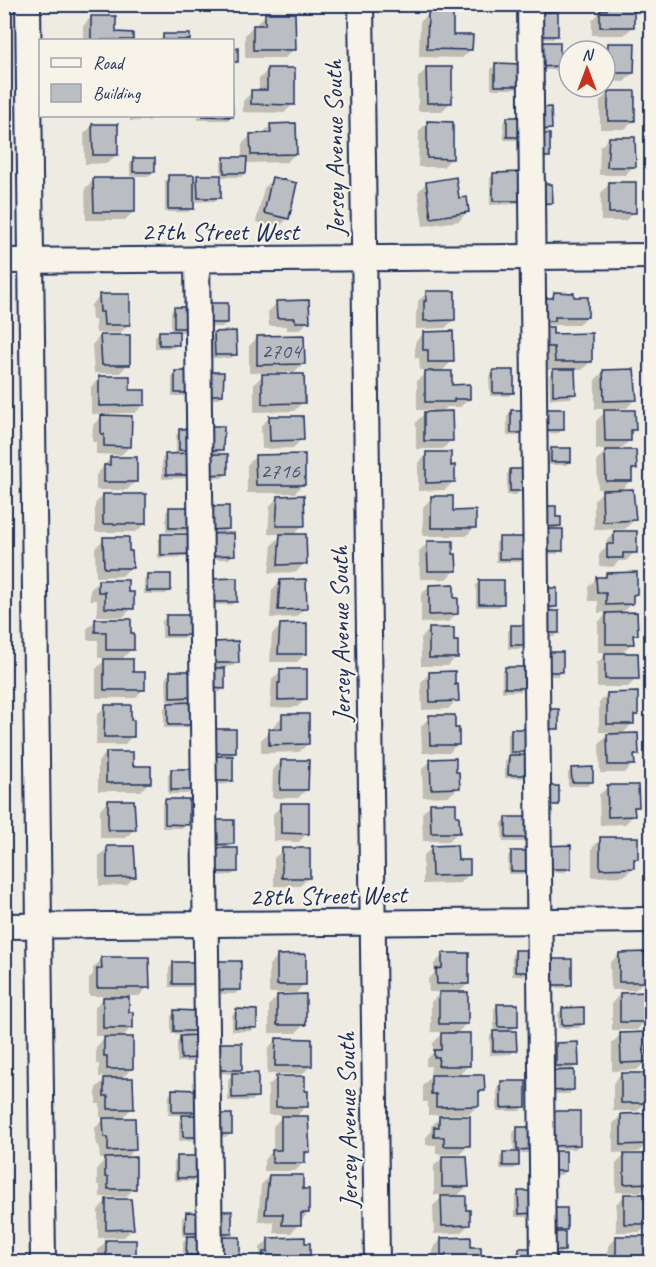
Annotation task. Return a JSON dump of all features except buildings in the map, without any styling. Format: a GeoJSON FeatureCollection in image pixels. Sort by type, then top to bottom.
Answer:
{"type":"FeatureCollection","features":[{"type":"Feature","properties":{"kind":"street"},"geometry":{"type":"LineString","coordinates":[[28,4],[43,1263]]}},
{"type":"Feature","properties":{"kind":"street","name":"Jersey Avenue South"},"geometry":{"type":"LineString","coordinates":[[362,4],[377,1263]]}},
{"type":"Feature","properties":{"kind":"street"},"geometry":{"type":"LineString","coordinates":[[530,4],[543,1263]]}},
{"type":"Feature","properties":{"kind":"street","name":"27th Street West"},"geometry":{"type":"LineString","coordinates":[[4,261],[651,256]]}},
{"type":"Feature","properties":{"kind":"street"},"geometry":{"type":"LineString","coordinates":[[196,259],[210,1263]]}},
{"type":"Feature","properties":{"kind":"street","name":"28th Street West"},"geometry":{"type":"LineString","coordinates":[[4,926],[651,920]]}}]}
